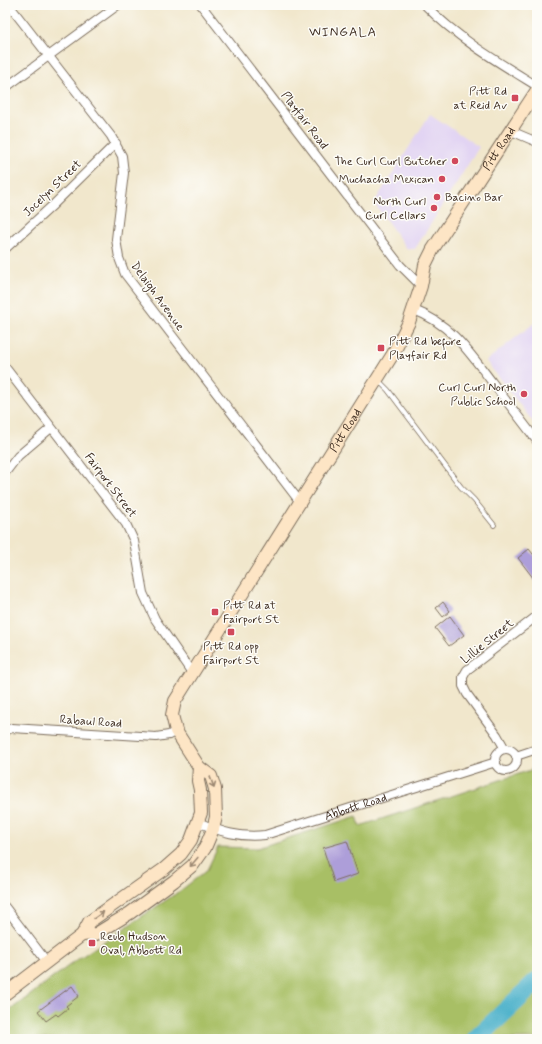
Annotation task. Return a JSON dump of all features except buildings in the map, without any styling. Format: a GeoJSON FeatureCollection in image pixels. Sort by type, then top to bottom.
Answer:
{"type":"FeatureCollection","features":[{"type":"Feature","properties":{"kind":"main road","name":"Pitt Road"},"geometry":{"type":"LineString","coordinates":[[213,829],[216,817],[215,789],[211,776],[199,767],[176,731],[172,720],[172,709],[177,697],[403,336],[414,310],[425,265],[433,249],[537,90]]}},
{"type":"Feature","properties":{"kind":"main road"},"geometry":{"type":"LineString","coordinates":[[5,994],[82,935],[89,922],[164,869],[181,854],[191,840],[201,813],[198,781],[199,767]]}},
{"type":"Feature","properties":{"kind":"main road"},"geometry":{"type":"LineString","coordinates":[[82,935],[96,934],[130,913],[174,881],[197,859],[205,848],[213,829]]}},
{"type":"Feature","properties":{"kind":"street","name":"Delaigh Avenue"},"geometry":{"type":"LineString","coordinates":[[9,5],[116,143],[122,156],[124,173],[116,239],[119,258],[125,274],[300,502]]}},
{"type":"Feature","properties":{"kind":"street"},"geometry":{"type":"LineString","coordinates":[[5,88],[118,5]]}},
{"type":"Feature","properties":{"kind":"street","name":"Playfair Road"},"geometry":{"type":"LineString","coordinates":[[201,5],[400,265],[421,286]]}},
{"type":"Feature","properties":{"kind":"street"},"geometry":{"type":"LineString","coordinates":[[425,5],[448,26],[470,43],[537,86]]}},
{"type":"Feature","properties":{"kind":"street"},"geometry":{"type":"LineString","coordinates":[[511,131],[537,142]]}},
{"type":"Feature","properties":{"kind":"street","name":"Jocelyn Street"},"geometry":{"type":"LineString","coordinates":[[5,249],[53,205],[116,143]]}},
{"type":"Feature","properties":{"kind":"street"},"geometry":{"type":"LineString","coordinates":[[414,310],[443,325],[463,344],[537,441]]}},
{"type":"Feature","properties":{"kind":"street","name":"Fairport Street"},"geometry":{"type":"LineString","coordinates":[[5,367],[126,524],[134,541],[143,593],[155,619],[192,673]]}},
{"type":"Feature","properties":{"kind":"street"},"geometry":{"type":"LineString","coordinates":[[5,473],[18,456],[52,428]]}},
{"type":"Feature","properties":{"kind":"street","name":"Lillie Street"},"geometry":{"type":"LineString","coordinates":[[505,749],[497,735],[467,694],[463,686],[463,677],[467,670],[537,616]]}},
{"type":"Feature","properties":{"kind":"street","name":"Rabaul Road"},"geometry":{"type":"LineString","coordinates":[[5,731],[12,728],[156,737],[169,735],[176,731]]}},
{"type":"Feature","properties":{"kind":"street"},"geometry":{"type":"LineString","coordinates":[[505,749],[512,750],[517,759],[515,766],[510,770],[500,768],[496,762],[496,755],[501,750],[505,749]]}},
{"type":"Feature","properties":{"kind":"street"},"geometry":{"type":"LineString","coordinates":[[516,756],[537,749]]}},
{"type":"Feature","properties":{"kind":"street","name":"Abbott Road"},"geometry":{"type":"LineString","coordinates":[[198,822],[213,829],[237,835],[265,835],[496,762]]}},
{"type":"Feature","properties":{"kind":"street"},"geometry":{"type":"LineString","coordinates":[[5,907],[47,962]]}},
{"type":"Feature","properties":{"kind":"lane"},"geometry":{"type":"LineString","coordinates":[[377,379],[388,390],[461,487],[474,500],[494,525]]}},
{"type":"Feature","properties":{"kind":"shaded area"},"geometry":{"type":"Polygon","coordinates":[[[430,114],[479,147],[415,249],[407,249],[374,203],[430,114]]]}},
{"type":"Feature","properties":{"kind":"shaded area","name":"Curl Curl North Public School"},"geometry":{"type":"Polygon","coordinates":[[[537,321],[537,427],[486,361],[537,321]]]}},
{"type":"Feature","properties":{"kind":"green space"},"geometry":{"type":"Polygon","coordinates":[[[537,768],[537,1039],[5,1039],[5,1014],[75,961],[180,891],[207,870],[218,847],[257,848],[357,816],[360,826],[537,768]]]}},
{"type":"Feature","properties":{"kind":"waterway"},"geometry":{"type":"LineString","coordinates":[[476,1039],[537,981]]}},
{"type":"Feature","properties":{"kind":"place","name":"Pitt Rd at Reid Av"},"geometry":{"type":"Point","coordinates":[515,98]}},
{"type":"Feature","properties":{"kind":"place","name":"The Curl Curl Butcher"},"geometry":{"type":"Point","coordinates":[455,161]}},
{"type":"Feature","properties":{"kind":"place","name":"Muchacha Mexican"},"geometry":{"type":"Point","coordinates":[442,179]}},
{"type":"Feature","properties":{"kind":"place","name":"Bacino Bar"},"geometry":{"type":"Point","coordinates":[437,197]}},
{"type":"Feature","properties":{"kind":"place","name":"North Curl Curl Cellars"},"geometry":{"type":"Point","coordinates":[434,208]}},
{"type":"Feature","properties":{"kind":"place","name":"Pitt Rd before Playfair Rd"},"geometry":{"type":"Point","coordinates":[381,348]}},
{"type":"Feature","properties":{"kind":"place","name":"Curl Curl North Public School"},"geometry":{"type":"Point","coordinates":[524,394]}},
{"type":"Feature","properties":{"kind":"place","name":"Pitt Rd at Fairport St"},"geometry":{"type":"Point","coordinates":[215,612]}},
{"type":"Feature","properties":{"kind":"place","name":"Pitt Rd opp Fairport St"},"geometry":{"type":"Point","coordinates":[231,632]}},
{"type":"Feature","properties":{"kind":"place","name":"Reub Hudson Oval, Abbott Rd"},"geometry":{"type":"Point","coordinates":[92,943]}},
{"type":"Feature","properties":{"kind":"district","name":"WINGALA"},"geometry":{"type":"Point","coordinates":[343,31]}}]}
